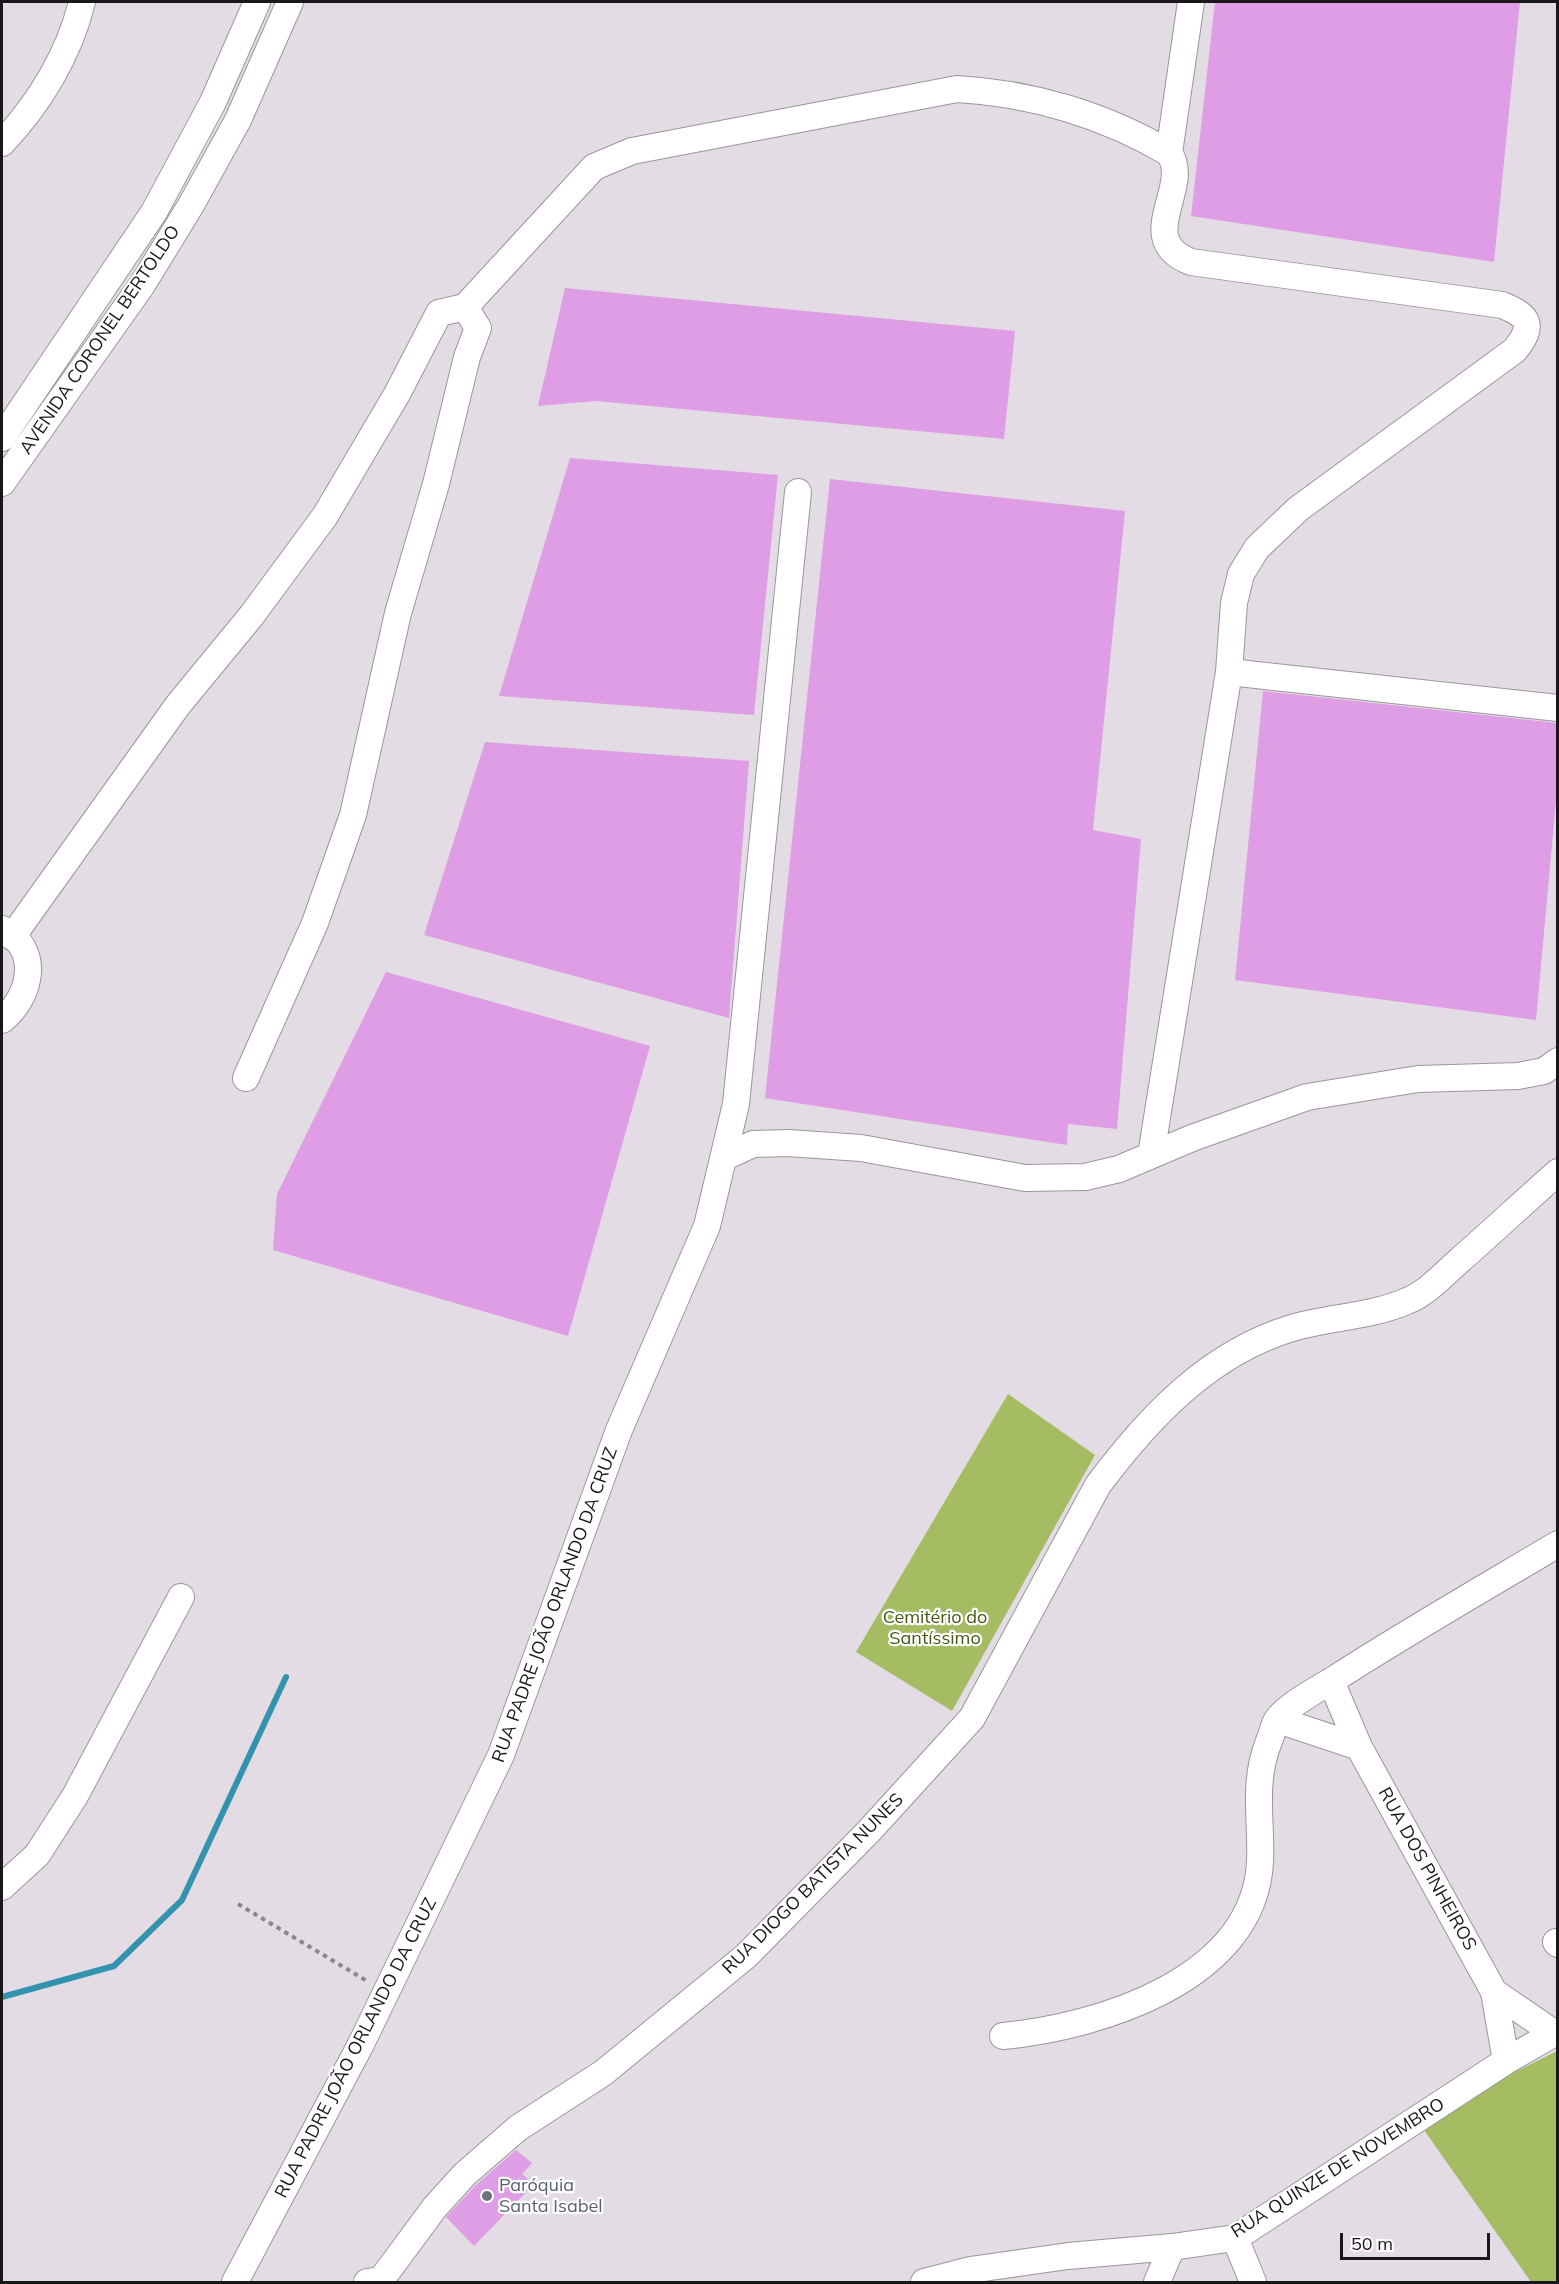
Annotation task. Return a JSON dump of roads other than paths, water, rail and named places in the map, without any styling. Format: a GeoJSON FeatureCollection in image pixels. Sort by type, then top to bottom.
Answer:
{"type":"FeatureCollection","features":[{"type":"Feature","properties":{"kind":"street"},"geometry":{"type":"LineString","coordinates":[[2,143],[21,123],[53,75],[82,2]]}},
{"type":"Feature","properties":{"kind":"street","name":"AVENIDA CORONEL BERTOLDO"},"geometry":{"type":"LineString","coordinates":[[2,438],[154,212],[213,102],[256,2]]}},
{"type":"Feature","properties":{"kind":"street","name":"AVENIDA CORONEL BERTOLDO"},"geometry":{"type":"LineString","coordinates":[[2,483],[142,285],[191,205],[238,120],[290,2]]}},
{"type":"Feature","properties":{"kind":"street"},"geometry":{"type":"LineString","coordinates":[[1151,1155],[1229,672],[1234,603],[1240,574],[1257,548],[1298,509],[1515,350],[1526,336],[1527,322],[1521,313],[1502,305],[1191,262],[1179,258],[1166,241],[1164,228],[1174,163],[1169,153],[1191,2]]}},
{"type":"Feature","properties":{"kind":"street"},"geometry":{"type":"LineString","coordinates":[[2,1020],[20,1002],[28,977],[26,960],[7,933],[178,705],[252,615],[325,516],[397,394],[439,313],[465,307],[594,167],[632,151],[957,89],[991,91],[1088,114],[1169,153]]}},
{"type":"Feature","properties":{"kind":"street"},"geometry":{"type":"LineString","coordinates":[[246,1078],[315,923],[353,814],[398,613],[436,484],[467,357],[478,328],[465,307]]}},
{"type":"Feature","properties":{"kind":"street","name":"RUA PADRE JOÃO ORLANDO DA CRUZ"},"geometry":{"type":"LineString","coordinates":[[236,2283],[386,1992],[512,1728],[619,1430],[707,1226],[736,1104],[798,492]]}},
{"type":"Feature","properties":{"kind":"street"},"geometry":{"type":"LineString","coordinates":[[1229,672],[1557,708]]}},
{"type":"Feature","properties":{"kind":"street"},"geometry":{"type":"LineString","coordinates":[[725,1157],[753,1144],[788,1143],[850,1147],[1025,1178],[1085,1177],[1119,1169],[1307,1097],[1418,1079],[1518,1076],[1544,1071],[1553,1067],[1557,1061]]}},
{"type":"Feature","properties":{"kind":"street","name":"RUA DIOGO BATISTA NUNES"},"geometry":{"type":"LineString","coordinates":[[377,2282],[435,2207],[465,2174],[518,2128],[603,2073],[746,1956],[870,1830],[972,1718],[1098,1485],[1120,1456],[1190,1383],[1219,1361],[1250,1343],[1293,1328],[1386,1309],[1424,1292],[1557,1172]]}},
{"type":"Feature","properties":{"kind":"street"},"geometry":{"type":"LineString","coordinates":[[1003,2036],[1047,2032],[1081,2024],[1148,1999],[1197,1970],[1228,1941],[1242,1920],[1255,1888],[1260,1863],[1257,1808],[1259,1777],[1265,1751],[1278,1719],[1331,1681],[1557,1544]]}},
{"type":"Feature","properties":{"kind":"street"},"geometry":{"type":"LineString","coordinates":[[2,1887],[38,1855],[75,1796],[181,1596]]}},
{"type":"Feature","properties":{"kind":"street","name":"RUA DOS PINHEIROS"},"geometry":{"type":"LineString","coordinates":[[1331,1681],[1359,1747],[1494,1992],[1506,2061]]}},
{"type":"Feature","properties":{"kind":"street"},"geometry":{"type":"LineString","coordinates":[[1278,1719],[1359,1747]]}},
{"type":"Feature","properties":{"kind":"street","name":"RUA DOS PINHEIROS"},"geometry":{"type":"LineString","coordinates":[[1494,1992],[1556,2032]]}},
{"type":"Feature","properties":{"kind":"street","name":"RUA QUINZE DE NOVEMBRO"},"geometry":{"type":"LineString","coordinates":[[924,2283],[970,2270],[1068,2256],[1172,2247],[1235,2238],[1506,2061],[1556,2032]]}},
{"type":"Feature","properties":{"kind":"street"},"geometry":{"type":"LineString","coordinates":[[1235,2238],[1253,2283]]}},
{"type":"Feature","properties":{"kind":"street"},"geometry":{"type":"LineString","coordinates":[[1157,2283],[1172,2247]]}},
{"type":"Feature","properties":{"kind":"waterway"},"geometry":{"type":"LineString","coordinates":[[2,1997],[114,1966],[182,1900],[286,1677]]}},
{"type":"Feature","properties":{"kind":"place","name":"Paróquia Santa Isabel"},"geometry":{"type":"Point","coordinates":[487,2196]}},
{"type":"Feature","properties":{"kind":"park label","name":"Cemitério do Santíssimo"},"geometry":{"type":"Point","coordinates":[935,1628]}}]}
